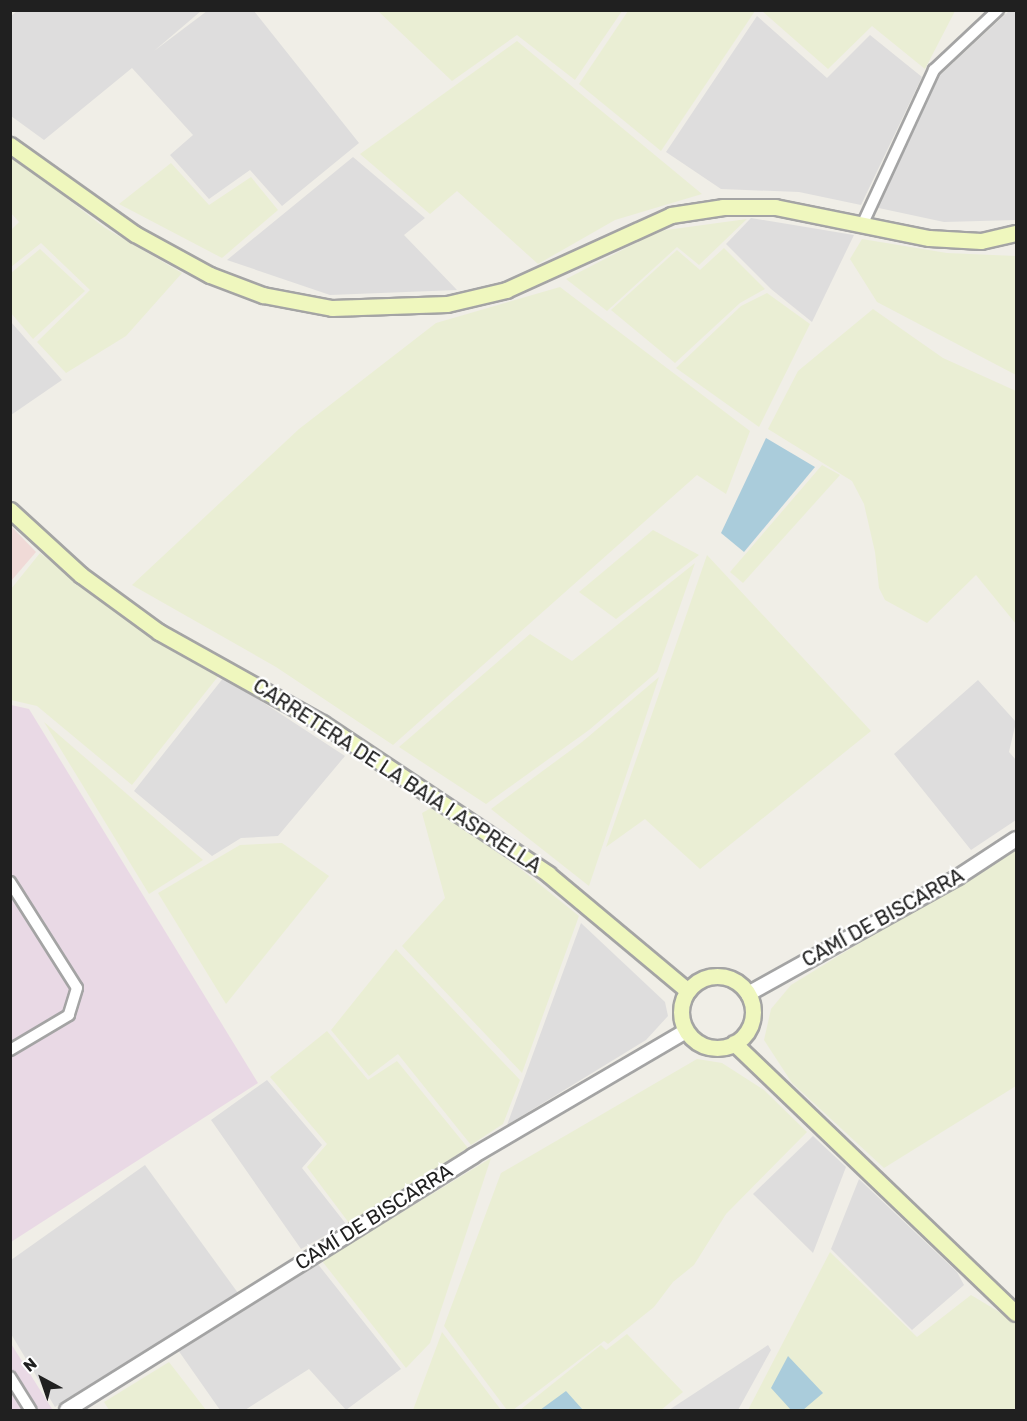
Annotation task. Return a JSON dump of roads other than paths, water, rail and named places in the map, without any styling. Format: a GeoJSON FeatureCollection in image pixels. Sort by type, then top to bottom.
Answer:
{"type":"FeatureCollection","features":[{"type":"Feature","properties":{"kind":"main road"},"geometry":{"type":"LineString","coordinates":[[10,145],[135,234],[210,275],[263,295],[332,308],[447,304],[506,290],[671,215],[723,207],[775,207],[929,238],[981,241],[1017,233]]}},
{"type":"Feature","properties":{"kind":"main road","name":"CARRETERA DE LA BAIA I ASPRELLA"},"geometry":{"type":"LineString","coordinates":[[10,510],[81,575],[159,632],[322,723],[548,874],[687,991]]}},
{"type":"Feature","properties":{"kind":"main road"},"geometry":{"type":"LineString","coordinates":[[715,976],[735,982],[748,994],[752,1019],[748,1030],[734,1043],[711,1048],[698,1043],[686,1031],[681,1013],[687,991],[696,983],[715,976]]}},
{"type":"Feature","properties":{"kind":"main road"},"geometry":{"type":"LineString","coordinates":[[734,1043],[1017,1313]]}},
{"type":"Feature","properties":{"kind":"street"},"geometry":{"type":"LineString","coordinates":[[863,223],[934,70],[998,10]]}},
{"type":"Feature","properties":{"kind":"street","name":"CAMÍ DE BISCARRA"},"geometry":{"type":"LineString","coordinates":[[748,994],[958,877],[1017,839]]}},
{"type":"Feature","properties":{"kind":"street"},"geometry":{"type":"LineString","coordinates":[[10,882],[77,988],[69,1015],[10,1050]]}},
{"type":"Feature","properties":{"kind":"street","name":"CAMÍ DE BISCARRA"},"geometry":{"type":"LineString","coordinates":[[67,1410],[473,1156],[686,1031]]}},
{"type":"Feature","properties":{"kind":"street"},"geometry":{"type":"LineString","coordinates":[[10,1377],[31,1410]]}},
{"type":"Feature","properties":{"kind":"water"},"geometry":{"type":"Polygon","coordinates":[[[766,438],[815,467],[744,552],[721,533],[766,438]]]}},
{"type":"Feature","properties":{"kind":"water"},"geometry":{"type":"Polygon","coordinates":[[[788,1356],[823,1393],[803,1410],[791,1410],[771,1388],[788,1356]]]}},
{"type":"Feature","properties":{"kind":"water"},"geometry":{"type":"Polygon","coordinates":[[[566,1391],[583,1410],[540,1410],[566,1391]]]}}]}
